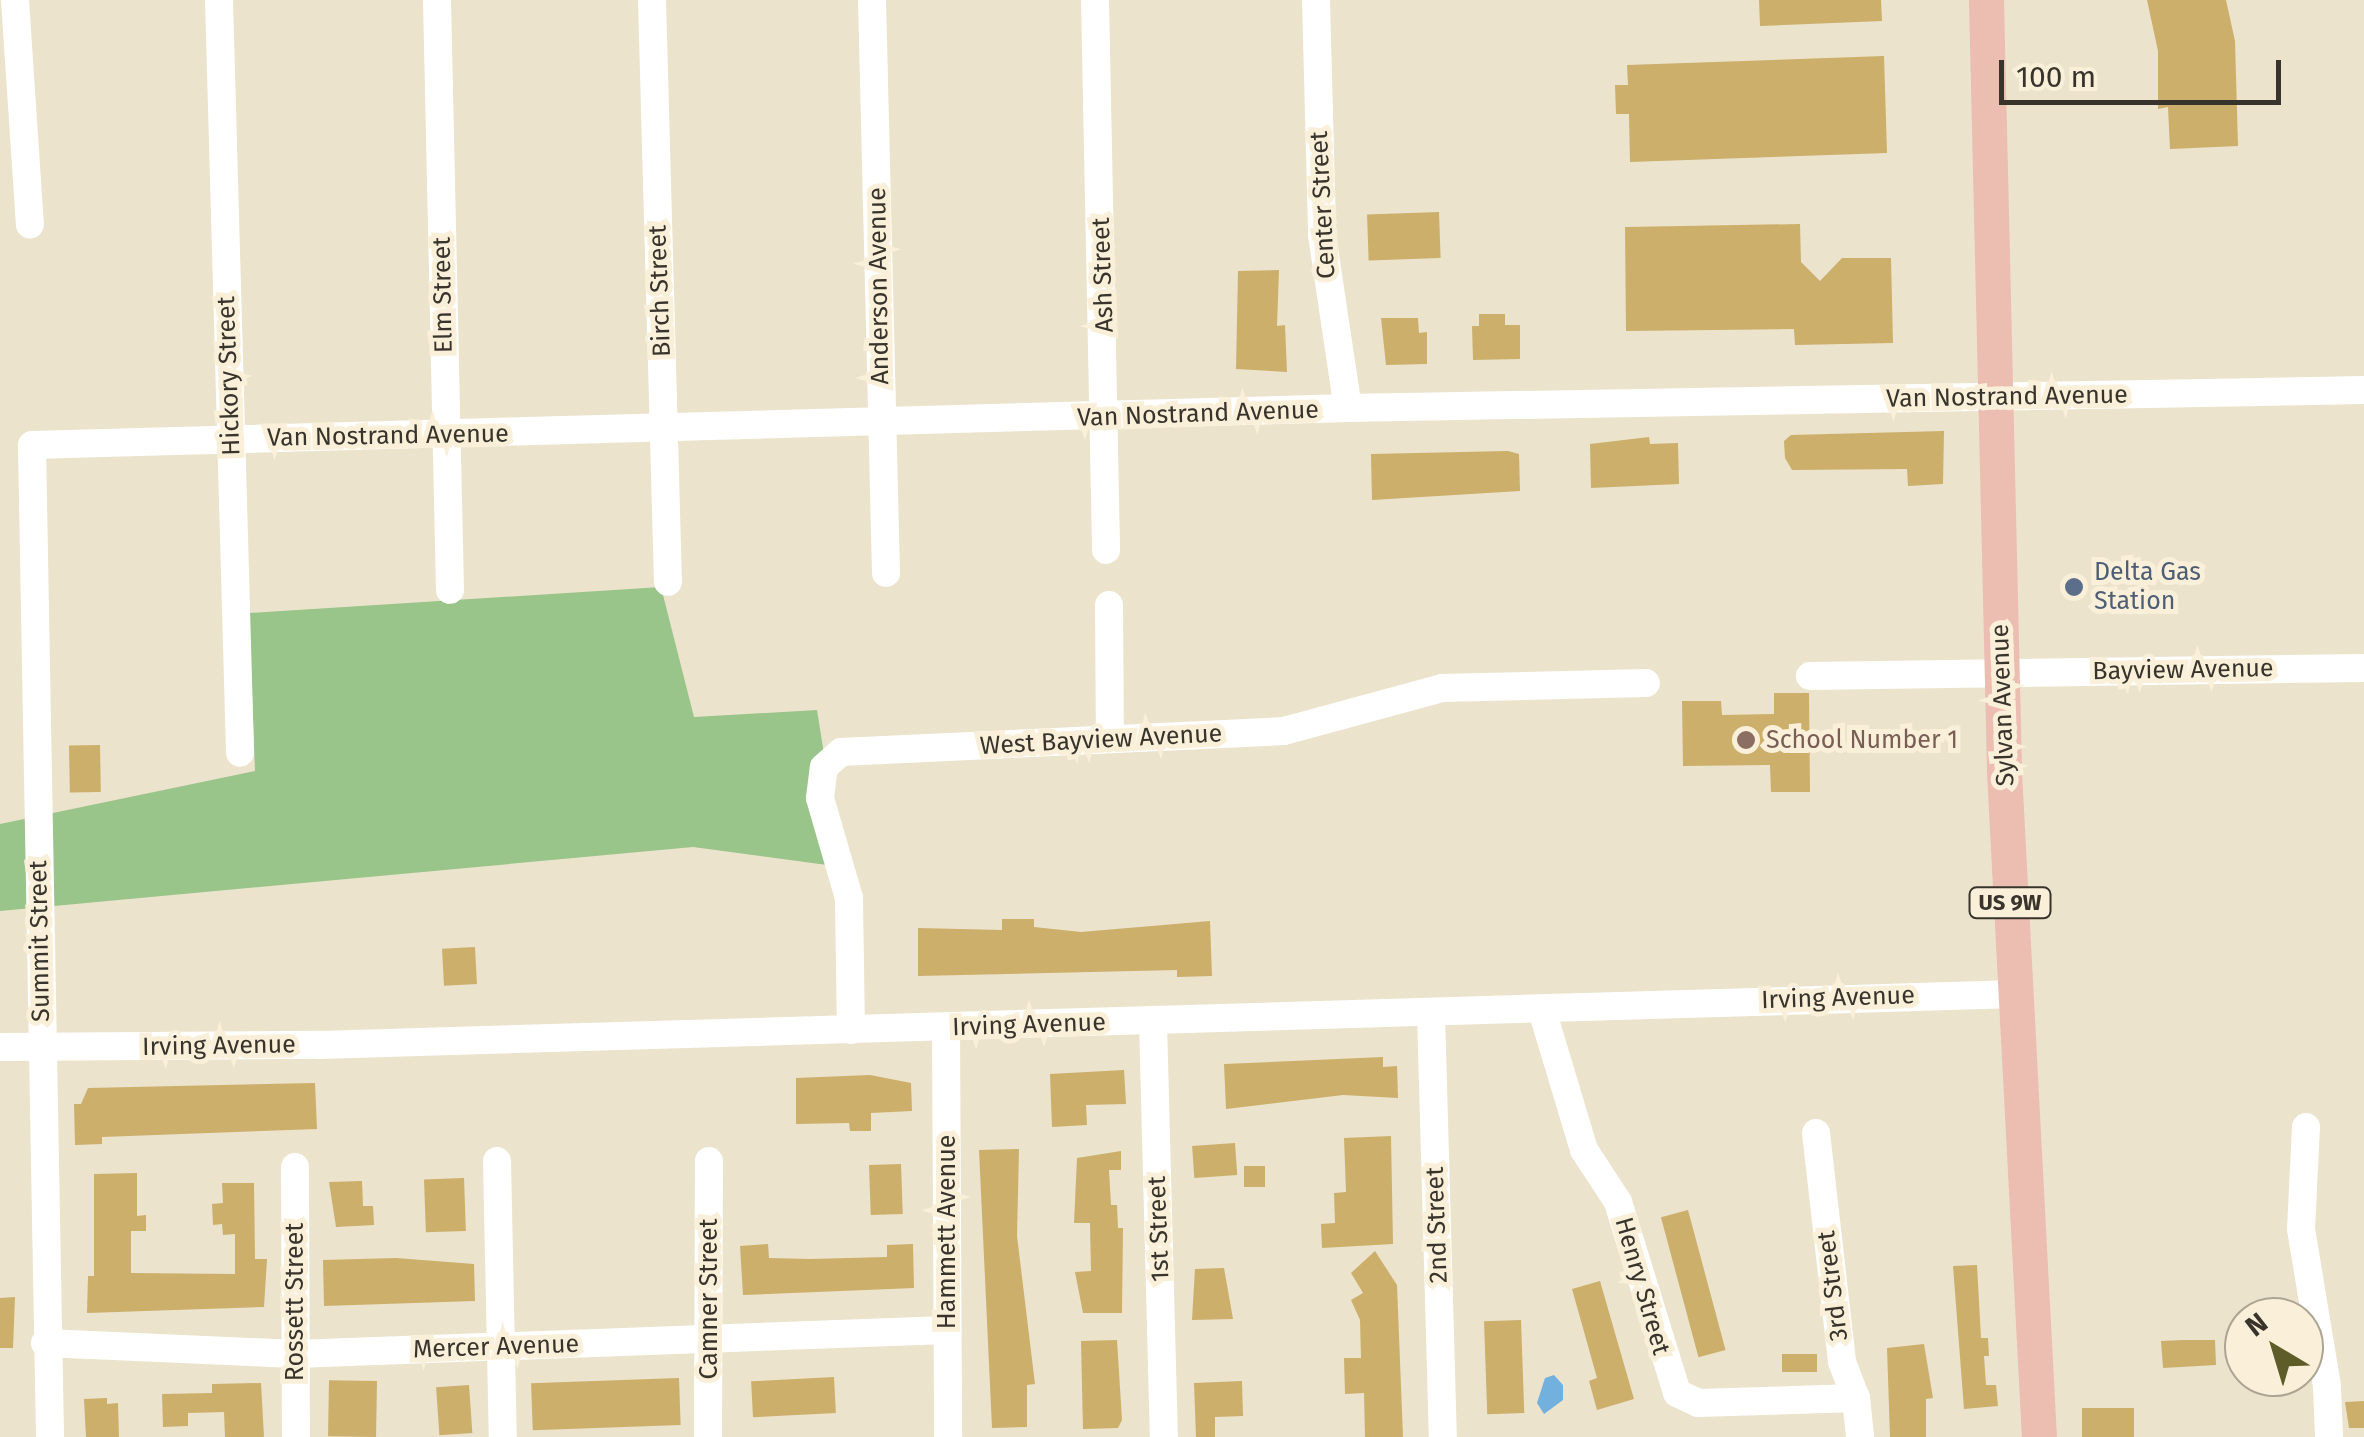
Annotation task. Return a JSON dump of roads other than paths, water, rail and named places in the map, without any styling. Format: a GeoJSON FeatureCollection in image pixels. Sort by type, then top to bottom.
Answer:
{"type":"FeatureCollection","features":[{"type":"Feature","properties":{"kind":"main road","name":"Sylvan Avenue"},"geometry":{"type":"LineString","coordinates":[[1986,0],[2002,672],[2039,1424]]}},
{"type":"Feature","properties":{"kind":"street"},"geometry":{"type":"LineString","coordinates":[[15,0],[30,225]]}},
{"type":"Feature","properties":{"kind":"street","name":"Hickory Street"},"geometry":{"type":"LineString","coordinates":[[219,0],[240,753]]}},
{"type":"Feature","properties":{"kind":"street","name":"Elm Street"},"geometry":{"type":"LineString","coordinates":[[437,0],[450,590]]}},
{"type":"Feature","properties":{"kind":"street","name":"Birch Street"},"geometry":{"type":"LineString","coordinates":[[652,0],[668,582]]}},
{"type":"Feature","properties":{"kind":"street","name":"Anderson Avenue"},"geometry":{"type":"LineString","coordinates":[[872,0],[886,573]]}},
{"type":"Feature","properties":{"kind":"street","name":"Ash Street"},"geometry":{"type":"LineString","coordinates":[[1095,0],[1106,550]]}},
{"type":"Feature","properties":{"kind":"street","name":"Center Street"},"geometry":{"type":"LineString","coordinates":[[1316,0],[1322,235],[1348,408]]}},
{"type":"Feature","properties":{"kind":"street","name":"Van Nostrand Avenue"},"geometry":{"type":"LineString","coordinates":[[32,445],[1106,418],[1348,408],[2364,390]]}},
{"type":"Feature","properties":{"kind":"street","name":"Summit Street"},"geometry":{"type":"LineString","coordinates":[[32,445],[45,1343],[50,1437]]}},
{"type":"Feature","properties":{"kind":"street"},"geometry":{"type":"LineString","coordinates":[[1109,606],[1110,740]]}},
{"type":"Feature","properties":{"kind":"street","name":"Bayview Avenue"},"geometry":{"type":"LineString","coordinates":[[2002,672],[2364,668]]}},
{"type":"Feature","properties":{"kind":"street"},"geometry":{"type":"LineString","coordinates":[[1810,676],[2002,672]]}},
{"type":"Feature","properties":{"kind":"street","name":"West Bayview Avenue"},"geometry":{"type":"LineString","coordinates":[[851,1030],[849,898],[820,798],[830,758],[1304,729],[1442,688],[1646,683]]}},
{"type":"Feature","properties":{"kind":"street","name":"Irving Avenue"},"geometry":{"type":"LineString","coordinates":[[0,1047],[851,1030],[2016,994]]}},
{"type":"Feature","properties":{"kind":"street","name":"Henry Street"},"geometry":{"type":"LineString","coordinates":[[1542,1010],[1584,1150],[1618,1202],[1677,1393],[1698,1403],[1856,1398]]}},
{"type":"Feature","properties":{"kind":"street","name":"2nd Street"},"geometry":{"type":"LineString","coordinates":[[1431,1013],[1443,1437]]}},
{"type":"Feature","properties":{"kind":"street","name":"1st Street"},"geometry":{"type":"LineString","coordinates":[[1153,1022],[1164,1437]]}},
{"type":"Feature","properties":{"kind":"street","name":"Hammett Avenue"},"geometry":{"type":"LineString","coordinates":[[946,1027],[948,1437]]}},
{"type":"Feature","properties":{"kind":"street"},"geometry":{"type":"LineString","coordinates":[[2306,1127],[2301,1229],[2328,1386],[2329,1437]]}},
{"type":"Feature","properties":{"kind":"street","name":"3rd Street"},"geometry":{"type":"LineString","coordinates":[[1816,1133],[1842,1362],[1856,1398],[1860,1437]]}},
{"type":"Feature","properties":{"kind":"street"},"geometry":{"type":"LineString","coordinates":[[497,1161],[503,1437]]}},
{"type":"Feature","properties":{"kind":"street","name":"Camner Street"},"geometry":{"type":"LineString","coordinates":[[708,1437],[709,1161]]}},
{"type":"Feature","properties":{"kind":"street","name":"Rossett Street"},"geometry":{"type":"LineString","coordinates":[[295,1166],[296,1437]]}},
{"type":"Feature","properties":{"kind":"street","name":"Mercer Avenue"},"geometry":{"type":"LineString","coordinates":[[45,1343],[296,1354],[948,1330]]}},
{"type":"Feature","properties":{"kind":"water"},"geometry":{"type":"Polygon","coordinates":[[[1554,1375],[1563,1385],[1563,1400],[1544,1414],[1537,1403],[1545,1378],[1554,1375]]]}},
{"type":"Feature","properties":{"kind":"place","name":"Delta Gas Station"},"geometry":{"type":"Point","coordinates":[2074,587]}},
{"type":"Feature","properties":{"kind":"place","name":"School Number 1"},"geometry":{"type":"Point","coordinates":[1746,740]}}]}
